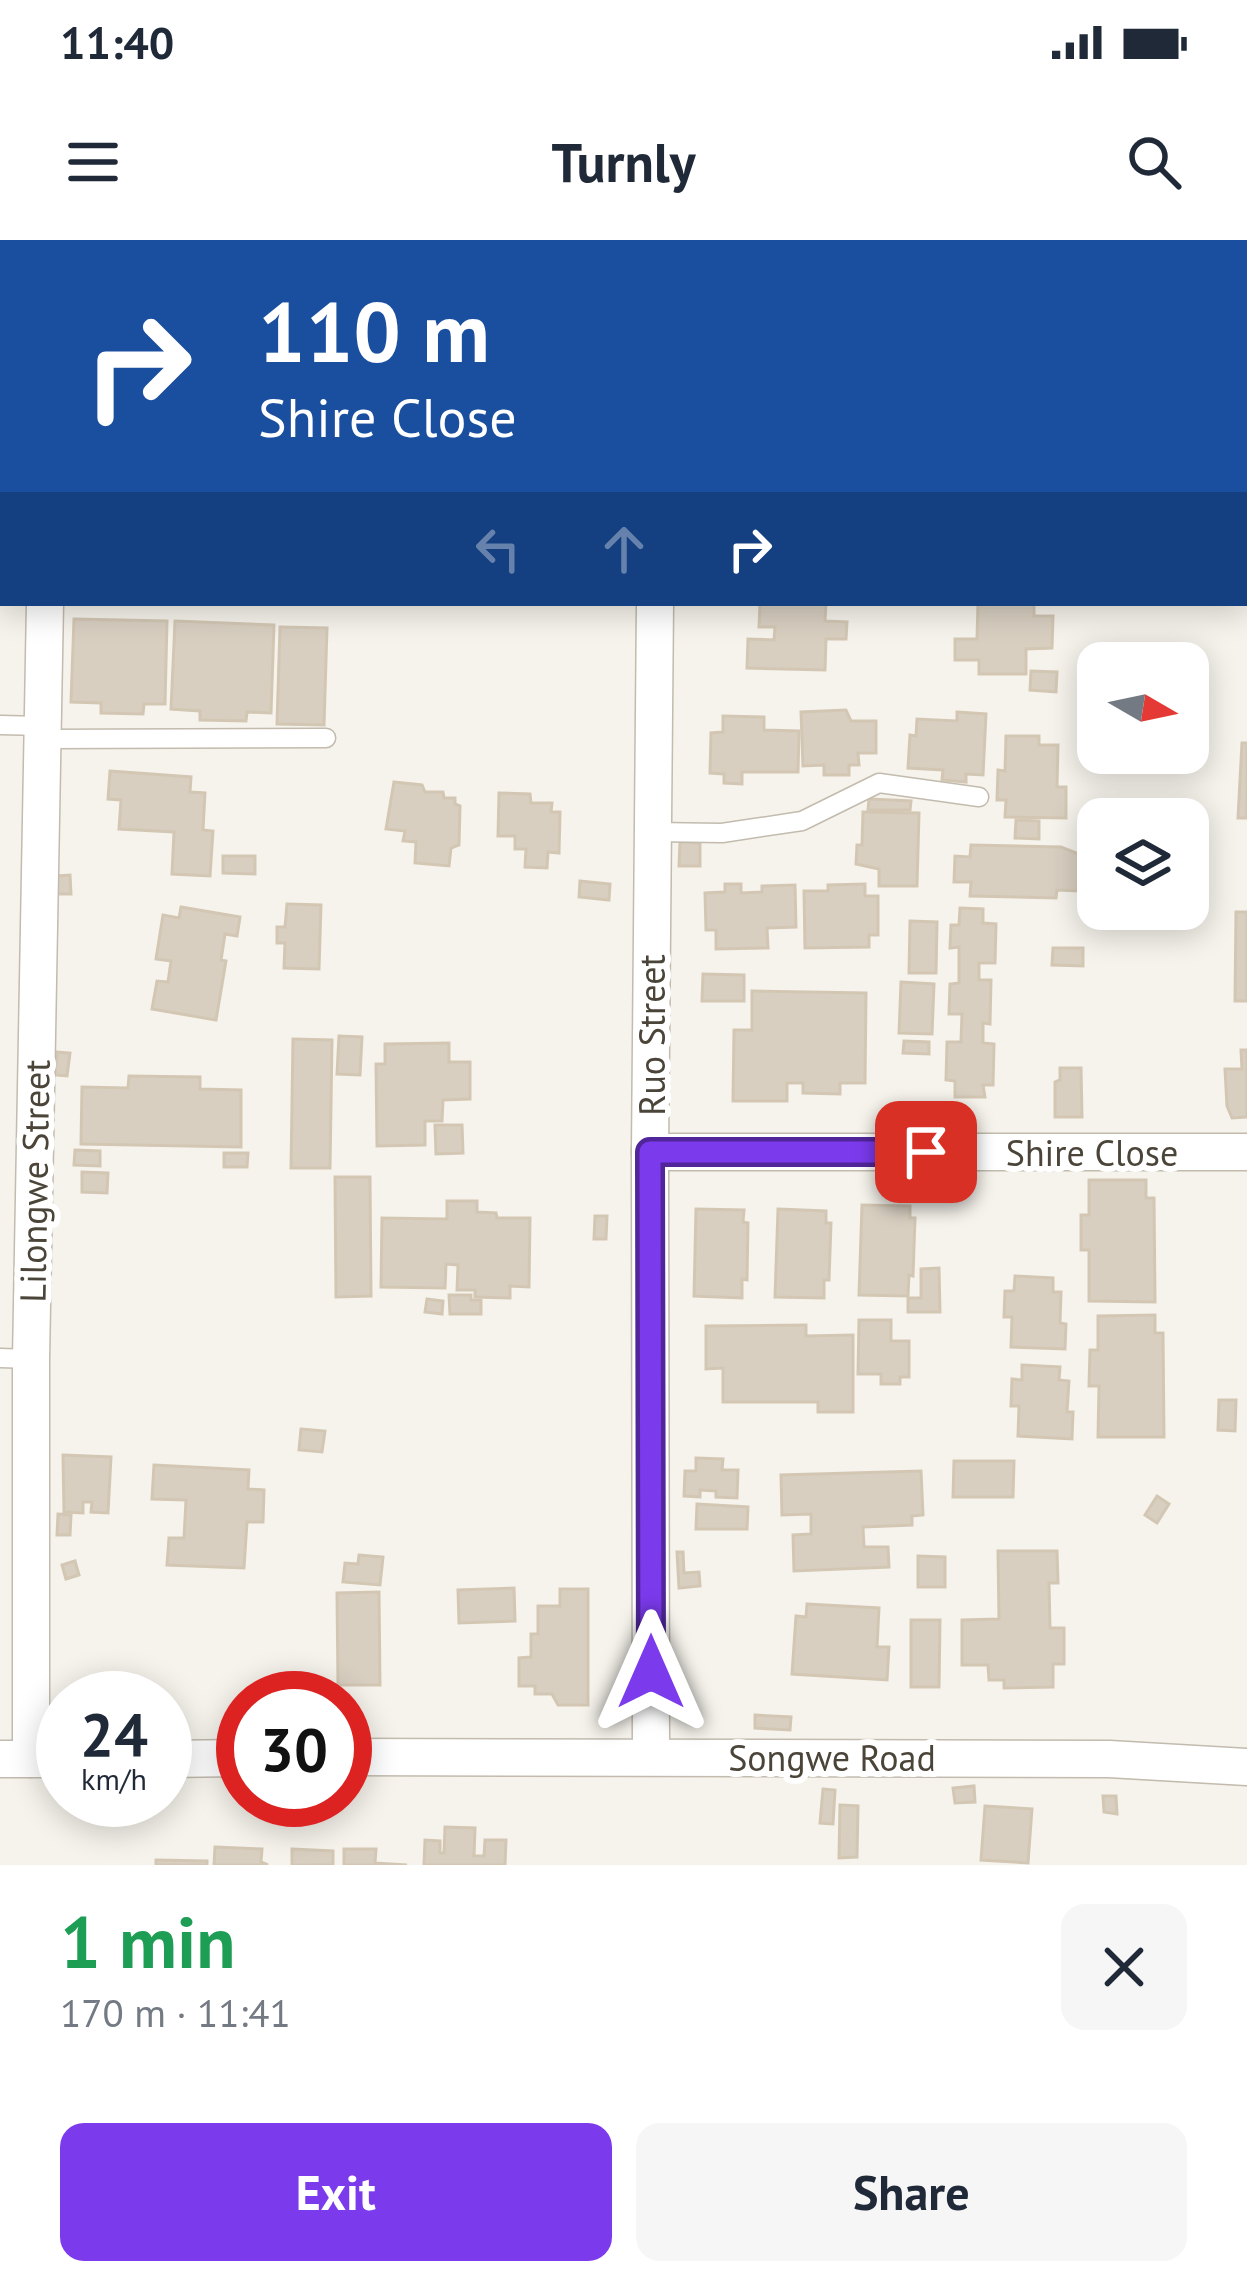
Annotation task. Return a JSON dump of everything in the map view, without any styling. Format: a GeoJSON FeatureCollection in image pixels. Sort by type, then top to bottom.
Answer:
{"type":"FeatureCollection","features":[{"type":"Feature","properties":{"kind":"street","name":"Lilongwe Street"},"geometry":{"type":"LineString","coordinates":[[31,1759],[15,1359],[45,606]]}},
{"type":"Feature","properties":{"kind":"street","name":"Ruo Street"},"geometry":{"type":"LineString","coordinates":[[651,1756],[655,606]]}},
{"type":"Feature","properties":{"kind":"street","name":"Shire Close"},"geometry":{"type":"LineString","coordinates":[[650,1152],[1247,1152]]}},
{"type":"Feature","properties":{"kind":"street","name":"Songwe Road"},"geometry":{"type":"LineString","coordinates":[[372,1757],[1108,1759],[1247,1767]]}},
{"type":"Feature","properties":{"kind":"lane"},"geometry":{"type":"LineString","coordinates":[[0,725],[43,733],[326,738]]}},
{"type":"Feature","properties":{"kind":"lane"},"geometry":{"type":"LineString","coordinates":[[653,832],[722,833],[802,821],[879,783],[979,797]]}},
{"type":"Feature","properties":{"kind":"building"},"geometry":{"type":"Polygon","coordinates":[[[760,606],[826,606],[825,621],[847,622],[846,639],[826,639],[825,670],[747,668],[748,639],[774,640],[775,627],[759,627],[760,606]]]}},
{"type":"Feature","properties":{"kind":"building"},"geometry":{"type":"Polygon","coordinates":[[[978,606],[1034,606],[1034,616],[1053,616],[1052,648],[1026,649],[1026,674],[979,674],[979,660],[955,660],[955,639],[977,639],[978,606]]]}},
{"type":"Feature","properties":{"kind":"building"},"geometry":{"type":"Polygon","coordinates":[[[74,619],[167,621],[165,704],[144,704],[143,714],[101,713],[101,703],[71,702],[74,619]]]}},
{"type":"Feature","properties":{"kind":"building"},"geometry":{"type":"Polygon","coordinates":[[[175,621],[274,625],[271,713],[247,712],[246,721],[200,720],[200,711],[171,709],[175,621]]]}},
{"type":"Feature","properties":{"kind":"building"},"geometry":{"type":"Polygon","coordinates":[[[280,627],[327,628],[324,725],[277,724],[280,627]]]}},
{"type":"Feature","properties":{"kind":"building"},"geometry":{"type":"Polygon","coordinates":[[[1031,671],[1057,672],[1056,692],[1030,690],[1031,671]]]}},
{"type":"Feature","properties":{"kind":"building"},"geometry":{"type":"Polygon","coordinates":[[[846,710],[851,721],[876,721],[876,753],[858,753],[859,765],[849,765],[849,775],[824,775],[824,765],[803,766],[801,712],[846,710]]]}},
{"type":"Feature","properties":{"kind":"building"},"geometry":{"type":"Polygon","coordinates":[[[957,712],[986,714],[983,775],[966,774],[966,782],[942,780],[943,770],[908,768],[910,735],[916,736],[917,719],[957,721],[957,712]]]}},
{"type":"Feature","properties":{"kind":"building"},"geometry":{"type":"Polygon","coordinates":[[[723,716],[764,717],[764,730],[799,731],[798,772],[742,772],[742,784],[724,783],[724,774],[710,773],[711,733],[723,732],[723,716]]]}},
{"type":"Feature","properties":{"kind":"building"},"geometry":{"type":"Polygon","coordinates":[[[1006,736],[1039,736],[1039,745],[1058,745],[1057,787],[1066,787],[1066,818],[1005,817],[1006,800],[997,800],[998,770],[1005,771],[1006,736]]]}},
{"type":"Feature","properties":{"kind":"building"},"geometry":{"type":"Polygon","coordinates":[[[1242,743],[1247,743],[1247,818],[1238,818],[1242,743]]]}},
{"type":"Feature","properties":{"kind":"building"},"geometry":{"type":"Polygon","coordinates":[[[110,771],[191,777],[190,792],[205,793],[203,830],[213,831],[210,876],[172,874],[174,832],[119,829],[121,800],[108,799],[110,771]]]}},
{"type":"Feature","properties":{"kind":"building"},"geometry":{"type":"Polygon","coordinates":[[[394,782],[422,785],[425,792],[455,798],[460,806],[459,845],[451,848],[449,866],[415,863],[416,842],[403,841],[405,831],[386,829],[394,782]]]}},
{"type":"Feature","properties":{"kind":"building"},"geometry":{"type":"Polygon","coordinates":[[[499,793],[530,794],[531,803],[552,803],[551,812],[560,812],[559,853],[548,852],[547,868],[525,867],[526,849],[515,849],[515,836],[498,836],[499,793]]]}},
{"type":"Feature","properties":{"kind":"building"},"geometry":{"type":"Polygon","coordinates":[[[869,799],[911,801],[910,810],[868,810],[869,799]]]}},
{"type":"Feature","properties":{"kind":"building"},"geometry":{"type":"Polygon","coordinates":[[[863,812],[919,813],[917,886],[879,886],[879,869],[856,864],[863,812]]]}},
{"type":"Feature","properties":{"kind":"building"},"geometry":{"type":"Polygon","coordinates":[[[1016,820],[1039,821],[1039,839],[1015,838],[1016,820]]]}},
{"type":"Feature","properties":{"kind":"building"},"geometry":{"type":"Polygon","coordinates":[[[680,842],[700,843],[700,866],[679,866],[680,842]]]}},
{"type":"Feature","properties":{"kind":"building"},"geometry":{"type":"Polygon","coordinates":[[[971,845],[1061,847],[1077,853],[1077,891],[1057,890],[1056,898],[970,896],[971,882],[954,882],[955,856],[970,857],[971,845]]]}},
{"type":"Feature","properties":{"kind":"building"},"geometry":{"type":"Polygon","coordinates":[[[223,856],[255,856],[255,874],[223,873],[223,856]]]}},
{"type":"Feature","properties":{"kind":"building"},"geometry":{"type":"Polygon","coordinates":[[[70,875],[71,894],[57,894],[57,876],[70,875]]]}},
{"type":"Feature","properties":{"kind":"building"},"geometry":{"type":"Polygon","coordinates":[[[580,881],[610,884],[609,900],[579,897],[580,881]]]}},
{"type":"Feature","properties":{"kind":"building"},"geometry":{"type":"Polygon","coordinates":[[[725,884],[741,884],[741,893],[762,892],[762,886],[795,885],[796,927],[767,928],[768,948],[716,949],[716,930],[706,930],[705,893],[725,892],[725,884]]]}},
{"type":"Feature","properties":{"kind":"building"},"geometry":{"type":"Polygon","coordinates":[[[865,884],[865,896],[878,896],[878,935],[869,935],[869,947],[805,948],[804,891],[865,884]]]}},
{"type":"Feature","properties":{"kind":"building"},"geometry":{"type":"Polygon","coordinates":[[[287,904],[321,905],[319,969],[284,968],[285,943],[277,943],[277,927],[285,927],[287,904]]]}},
{"type":"Feature","properties":{"kind":"building"},"geometry":{"type":"Polygon","coordinates":[[[181,907],[240,917],[237,936],[225,934],[221,960],[226,961],[216,1020],[152,1009],[157,981],[168,982],[171,961],[156,959],[163,915],[179,918],[181,907]]]}},
{"type":"Feature","properties":{"kind":"building"},"geometry":{"type":"Polygon","coordinates":[[[960,908],[983,909],[983,923],[996,924],[995,963],[979,963],[979,980],[991,980],[990,1024],[983,1023],[983,1043],[994,1044],[993,1085],[983,1085],[985,1097],[955,1097],[955,1081],[946,1080],[947,1042],[961,1042],[962,1014],[949,1014],[950,984],[959,983],[959,947],[950,948],[951,925],[959,925],[960,908]]]}},
{"type":"Feature","properties":{"kind":"building"},"geometry":{"type":"Polygon","coordinates":[[[1236,912],[1247,912],[1247,1001],[1235,1001],[1236,912]]]}},
{"type":"Feature","properties":{"kind":"building"},"geometry":{"type":"Polygon","coordinates":[[[910,921],[937,922],[936,973],[909,973],[910,921]]]}},
{"type":"Feature","properties":{"kind":"building"},"geometry":{"type":"Polygon","coordinates":[[[1053,948],[1083,948],[1083,966],[1052,965],[1053,948]]]}},
{"type":"Feature","properties":{"kind":"building"},"geometry":{"type":"Polygon","coordinates":[[[703,974],[744,975],[744,1001],[702,1001],[703,974]]]}},
{"type":"Feature","properties":{"kind":"building"},"geometry":{"type":"Polygon","coordinates":[[[901,982],[934,984],[932,1034],[899,1033],[901,982]]]}},
{"type":"Feature","properties":{"kind":"building"},"geometry":{"type":"Polygon","coordinates":[[[752,991],[866,993],[865,1083],[840,1083],[840,1094],[803,1093],[803,1083],[787,1083],[787,1101],[733,1101],[734,1030],[752,1030],[752,991]]]}},
{"type":"Feature","properties":{"kind":"building"},"geometry":{"type":"Polygon","coordinates":[[[339,1036],[362,1037],[360,1075],[337,1074],[339,1036]]]}},
{"type":"Feature","properties":{"kind":"building"},"geometry":{"type":"Polygon","coordinates":[[[293,1039],[332,1040],[330,1168],[291,1168],[293,1039]]]}},
{"type":"Feature","properties":{"kind":"building"},"geometry":{"type":"Polygon","coordinates":[[[904,1041],[929,1042],[929,1054],[903,1053],[904,1041]]]}},
{"type":"Feature","properties":{"kind":"building"},"geometry":{"type":"Polygon","coordinates":[[[449,1043],[449,1062],[470,1062],[470,1099],[443,1100],[442,1121],[425,1121],[425,1145],[377,1146],[376,1064],[385,1064],[385,1044],[449,1043]]]}},
{"type":"Feature","properties":{"kind":"building"},"geometry":{"type":"Polygon","coordinates":[[[1241,1050],[1247,1050],[1247,1117],[1232,1118],[1225,1069],[1242,1069],[1241,1050]]]}},
{"type":"Feature","properties":{"kind":"building"},"geometry":{"type":"Polygon","coordinates":[[[57,1052],[70,1053],[67,1076],[55,1075],[57,1052]]]}},
{"type":"Feature","properties":{"kind":"building"},"geometry":{"type":"Polygon","coordinates":[[[1060,1068],[1081,1068],[1082,1117],[1055,1117],[1060,1068]]]}},
{"type":"Feature","properties":{"kind":"building"},"geometry":{"type":"Polygon","coordinates":[[[129,1076],[200,1077],[200,1089],[241,1090],[241,1147],[81,1144],[82,1087],[128,1088],[129,1076]]]}},
{"type":"Feature","properties":{"kind":"building"},"geometry":{"type":"Polygon","coordinates":[[[435,1125],[462,1125],[463,1153],[436,1154],[435,1125]]]}},
{"type":"Feature","properties":{"kind":"building"},"geometry":{"type":"Polygon","coordinates":[[[75,1150],[100,1151],[100,1166],[74,1165],[75,1150]]]}},
{"type":"Feature","properties":{"kind":"building"},"geometry":{"type":"Polygon","coordinates":[[[224,1153],[248,1153],[247,1167],[224,1167],[224,1153]]]}},
{"type":"Feature","properties":{"kind":"building"},"geometry":{"type":"Polygon","coordinates":[[[82,1172],[108,1173],[107,1193],[82,1192],[82,1172]]]}},
{"type":"Feature","properties":{"kind":"building"},"geometry":{"type":"Polygon","coordinates":[[[335,1177],[370,1177],[371,1296],[336,1297],[335,1177]]]}},
{"type":"Feature","properties":{"kind":"building"},"geometry":{"type":"Polygon","coordinates":[[[1089,1180],[1146,1180],[1146,1198],[1154,1198],[1155,1302],[1089,1301],[1089,1250],[1081,1250],[1081,1215],[1089,1215],[1089,1180]]]}},
{"type":"Feature","properties":{"kind":"building"},"geometry":{"type":"Polygon","coordinates":[[[447,1201],[477,1201],[477,1212],[496,1213],[497,1218],[530,1218],[529,1287],[510,1286],[510,1298],[475,1297],[475,1290],[457,1290],[458,1265],[446,1264],[445,1288],[381,1287],[382,1218],[447,1219],[447,1201]]]}},
{"type":"Feature","properties":{"kind":"building"},"geometry":{"type":"Polygon","coordinates":[[[862,1205],[910,1206],[910,1218],[915,1218],[908,1296],[859,1295],[862,1205]]]}},
{"type":"Feature","properties":{"kind":"building"},"geometry":{"type":"Polygon","coordinates":[[[696,1209],[744,1210],[747,1280],[742,1279],[742,1298],[694,1296],[696,1209]]]}},
{"type":"Feature","properties":{"kind":"building"},"geometry":{"type":"Polygon","coordinates":[[[778,1209],[826,1211],[826,1223],[831,1223],[824,1298],[775,1297],[778,1209]]]}},
{"type":"Feature","properties":{"kind":"building"},"geometry":{"type":"Polygon","coordinates":[[[595,1216],[607,1216],[606,1239],[594,1239],[595,1216]]]}},
{"type":"Feature","properties":{"kind":"building"},"geometry":{"type":"Polygon","coordinates":[[[939,1268],[940,1312],[908,1312],[908,1298],[921,1298],[921,1269],[939,1268]]]}},
{"type":"Feature","properties":{"kind":"building"},"geometry":{"type":"Polygon","coordinates":[[[1015,1276],[1053,1278],[1053,1292],[1061,1292],[1065,1349],[1011,1347],[1012,1317],[1004,1317],[1005,1291],[1014,1291],[1015,1276]]]}},
{"type":"Feature","properties":{"kind":"building"},"geometry":{"type":"Polygon","coordinates":[[[449,1295],[481,1300],[481,1314],[450,1314],[449,1295]]]}},
{"type":"Feature","properties":{"kind":"building"},"geometry":{"type":"Polygon","coordinates":[[[427,1299],[443,1301],[442,1314],[425,1312],[427,1299]]]}},
{"type":"Feature","properties":{"kind":"building"},"geometry":{"type":"Polygon","coordinates":[[[1155,1315],[1155,1333],[1163,1333],[1164,1437],[1098,1437],[1099,1386],[1089,1386],[1090,1350],[1098,1350],[1098,1316],[1155,1315]]]}},
{"type":"Feature","properties":{"kind":"building"},"geometry":{"type":"Polygon","coordinates":[[[859,1320],[891,1320],[891,1341],[909,1341],[909,1377],[900,1377],[900,1384],[881,1384],[881,1374],[858,1374],[859,1320]]]}},
{"type":"Feature","properties":{"kind":"building"},"geometry":{"type":"Polygon","coordinates":[[[806,1325],[806,1336],[853,1335],[853,1412],[818,1412],[818,1402],[723,1402],[723,1368],[706,1369],[706,1326],[806,1325]]]}},
{"type":"Feature","properties":{"kind":"building"},"geometry":{"type":"Polygon","coordinates":[[[1022,1365],[1060,1367],[1059,1380],[1069,1381],[1072,1439],[1018,1436],[1019,1406],[1011,1406],[1012,1379],[1022,1380],[1022,1365]]]}},
{"type":"Feature","properties":{"kind":"building"},"geometry":{"type":"Polygon","coordinates":[[[1219,1400],[1236,1400],[1235,1431],[1218,1430],[1219,1400]]]}},
{"type":"Feature","properties":{"kind":"building"},"geometry":{"type":"Polygon","coordinates":[[[301,1429],[325,1431],[322,1452],[299,1450],[301,1429]]]}},
{"type":"Feature","properties":{"kind":"building"},"geometry":{"type":"Polygon","coordinates":[[[63,1455],[111,1457],[108,1513],[91,1512],[92,1502],[83,1502],[83,1513],[64,1512],[63,1455]]]}},
{"type":"Feature","properties":{"kind":"building"},"geometry":{"type":"Polygon","coordinates":[[[696,1458],[723,1459],[722,1470],[738,1470],[737,1498],[700,1490],[700,1497],[684,1496],[685,1471],[696,1471],[696,1458]]]}},
{"type":"Feature","properties":{"kind":"building"},"geometry":{"type":"Polygon","coordinates":[[[954,1461],[1014,1461],[1013,1497],[953,1497],[954,1461]]]}},
{"type":"Feature","properties":{"kind":"building"},"geometry":{"type":"Polygon","coordinates":[[[154,1465],[249,1470],[248,1489],[264,1490],[263,1522],[247,1522],[244,1568],[167,1565],[169,1538],[184,1538],[186,1500],[152,1499],[154,1465]]]}},
{"type":"Feature","properties":{"kind":"building"},"geometry":{"type":"Polygon","coordinates":[[[921,1471],[923,1515],[912,1516],[912,1525],[863,1527],[864,1547],[888,1547],[889,1567],[794,1571],[793,1535],[811,1534],[811,1514],[782,1515],[781,1475],[921,1471]]]}},
{"type":"Feature","properties":{"kind":"building"},"geometry":{"type":"Polygon","coordinates":[[[1157,1496],[1169,1504],[1157,1523],[1145,1515],[1157,1496]]]}},
{"type":"Feature","properties":{"kind":"building"},"geometry":{"type":"Polygon","coordinates":[[[697,1504],[748,1507],[747,1529],[696,1529],[697,1504]]]}},
{"type":"Feature","properties":{"kind":"building"},"geometry":{"type":"Polygon","coordinates":[[[58,1514],[71,1515],[70,1535],[57,1535],[58,1514]]]}},
{"type":"Feature","properties":{"kind":"building"},"geometry":{"type":"Polygon","coordinates":[[[998,1551],[1057,1551],[1058,1583],[1049,1583],[1050,1628],[1064,1628],[1064,1664],[1053,1664],[1053,1687],[1004,1688],[1004,1680],[989,1680],[988,1665],[962,1665],[962,1620],[999,1619],[998,1551]]]}},
{"type":"Feature","properties":{"kind":"building"},"geometry":{"type":"Polygon","coordinates":[[[677,1552],[683,1552],[684,1573],[699,1572],[700,1586],[679,1588],[677,1552]]]}},
{"type":"Feature","properties":{"kind":"building"},"geometry":{"type":"Polygon","coordinates":[[[359,1555],[383,1557],[380,1585],[343,1582],[345,1563],[358,1564],[359,1555]]]}},
{"type":"Feature","properties":{"kind":"building"},"geometry":{"type":"Polygon","coordinates":[[[918,1556],[945,1557],[945,1587],[918,1587],[918,1556]]]}},
{"type":"Feature","properties":{"kind":"building"},"geometry":{"type":"Polygon","coordinates":[[[75,1561],[79,1575],[66,1579],[62,1565],[75,1561]]]}},
{"type":"Feature","properties":{"kind":"building"},"geometry":{"type":"Polygon","coordinates":[[[514,1588],[515,1621],[459,1623],[458,1590],[514,1588]]]}},
{"type":"Feature","properties":{"kind":"building"},"geometry":{"type":"Polygon","coordinates":[[[560,1589],[588,1589],[588,1705],[558,1705],[552,1694],[535,1694],[535,1686],[519,1686],[519,1658],[531,1657],[531,1634],[538,1634],[538,1606],[560,1606],[560,1589]]]}},
{"type":"Feature","properties":{"kind":"building"},"geometry":{"type":"Polygon","coordinates":[[[379,1592],[380,1685],[372,1685],[372,1671],[338,1671],[337,1593],[379,1592]]]}},
{"type":"Feature","properties":{"kind":"building"},"geometry":{"type":"Polygon","coordinates":[[[807,1604],[879,1608],[877,1647],[889,1647],[887,1680],[792,1674],[796,1616],[806,1617],[807,1604]]]}},
{"type":"Feature","properties":{"kind":"building"},"geometry":{"type":"Polygon","coordinates":[[[911,1620],[940,1620],[939,1687],[911,1687],[911,1620]]]}},
{"type":"Feature","properties":{"kind":"building"},"geometry":{"type":"Polygon","coordinates":[[[755,1715],[791,1717],[790,1730],[755,1728],[755,1715]]]}},
{"type":"Feature","properties":{"kind":"building"},"geometry":{"type":"Polygon","coordinates":[[[974,1786],[975,1802],[955,1803],[953,1788],[974,1786]]]}},
{"type":"Feature","properties":{"kind":"building"},"geometry":{"type":"Polygon","coordinates":[[[823,1789],[835,1790],[833,1824],[820,1823],[823,1789]]]}},
{"type":"Feature","properties":{"kind":"building"},"geometry":{"type":"Polygon","coordinates":[[[1103,1796],[1116,1796],[1117,1814],[1104,1812],[1103,1796]]]}},
{"type":"Feature","properties":{"kind":"building"},"geometry":{"type":"Polygon","coordinates":[[[840,1805],[858,1806],[857,1857],[839,1858],[840,1805]]]}},
{"type":"Feature","properties":{"kind":"building"},"geometry":{"type":"Polygon","coordinates":[[[985,1806],[1032,1809],[1028,1863],[981,1860],[985,1806]]]}},
{"type":"Feature","properties":{"kind":"building"},"geometry":{"type":"Polygon","coordinates":[[[445,1827],[475,1828],[474,1856],[484,1856],[485,1840],[506,1840],[505,1865],[424,1865],[425,1840],[440,1841],[440,1853],[444,1853],[445,1827]]]}},
{"type":"Feature","properties":{"kind":"building"},"geometry":{"type":"Polygon","coordinates":[[[215,1847],[262,1849],[261,1862],[268,1865],[214,1865],[215,1847]]]}},
{"type":"Feature","properties":{"kind":"building"},"geometry":{"type":"Polygon","coordinates":[[[292,1849],[333,1851],[333,1865],[292,1865],[292,1849]]]}},
{"type":"Feature","properties":{"kind":"building"},"geometry":{"type":"Polygon","coordinates":[[[344,1849],[376,1849],[375,1863],[407,1865],[344,1865],[344,1849]]]}},
{"type":"Feature","properties":{"kind":"building"},"geometry":{"type":"Polygon","coordinates":[[[156,1860],[207,1861],[207,1865],[156,1865],[156,1860]]]}},
{"type":"Feature","properties":{"kind":"route"},"geometry":{"type":"LineString","coordinates":[[651,1672],[650,1152],[926,1152]]}}]}
